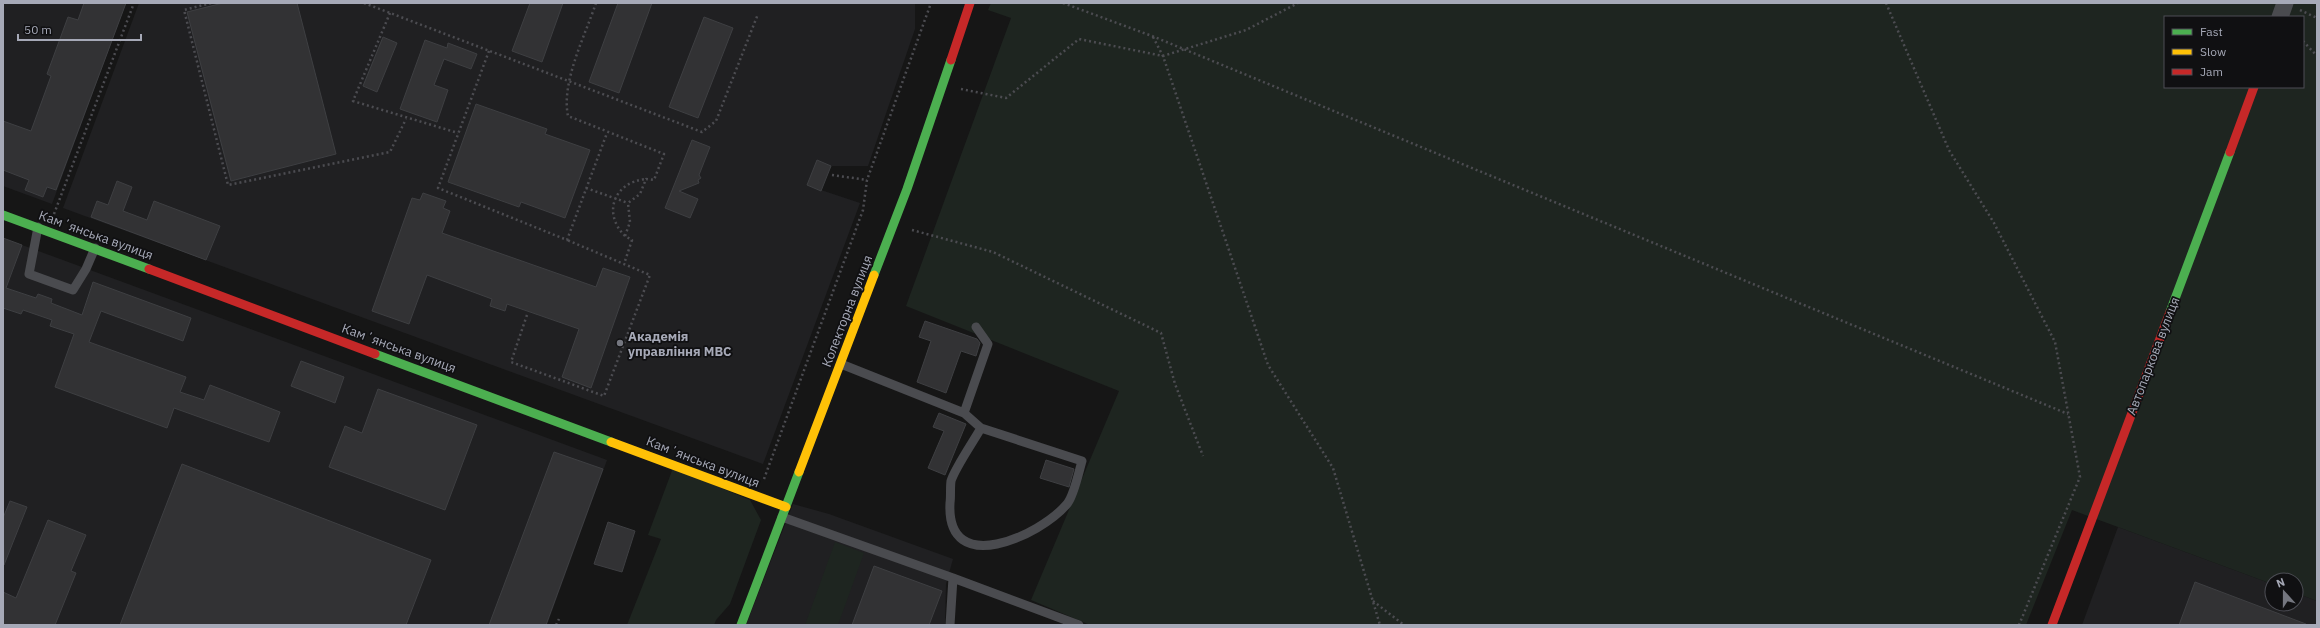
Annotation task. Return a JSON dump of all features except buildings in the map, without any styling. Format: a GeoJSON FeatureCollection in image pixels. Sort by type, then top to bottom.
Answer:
{"type":"FeatureCollection","features":[{"type":"Feature","properties":{"kind":"street","name":"Колекторна вулиця"},"geometry":{"type":"LineString","coordinates":[[741,625],[907,189],[970,3]]}},
{"type":"Feature","properties":{"kind":"street"},"geometry":{"type":"LineString","coordinates":[[2280,16],[2285,3]]}},
{"type":"Feature","properties":{"kind":"street","name":"Автопаркова вулиця"},"geometry":{"type":"LineString","coordinates":[[2052,625],[2254,88]]}},
{"type":"Feature","properties":{"kind":"street","name":"Камʼянська вулиця"},"geometry":{"type":"LineString","coordinates":[[3,215],[95,248],[786,507]]}},
{"type":"Feature","properties":{"kind":"lane"},"geometry":{"type":"LineString","coordinates":[[42,229],[28,274],[73,290],[86,269],[95,248]]}},
{"type":"Feature","properties":{"kind":"lane"},"geometry":{"type":"LineString","coordinates":[[964,413],[988,344],[976,327]]}},
{"type":"Feature","properties":{"kind":"lane"},"geometry":{"type":"LineString","coordinates":[[840,364],[964,413],[981,428],[1082,460],[1068,503],[1041,527],[992,546],[974,545],[960,537],[952,525],[950,512],[951,481],[981,428]]}},
{"type":"Feature","properties":{"kind":"lane"},"geometry":{"type":"LineString","coordinates":[[782,517],[1079,625]]}},
{"type":"Feature","properties":{"kind":"lane"},"geometry":{"type":"LineString","coordinates":[[950,625],[953,578]]}},
{"type":"Feature","properties":{"kind":"path"},"geometry":{"type":"LineString","coordinates":[[42,229],[57,207],[134,3]]}},
{"type":"Feature","properties":{"kind":"path"},"geometry":{"type":"LineString","coordinates":[[210,3],[184,10],[228,185],[390,152],[406,119]]}},
{"type":"Feature","properties":{"kind":"path"},"geometry":{"type":"LineString","coordinates":[[364,3],[702,132],[716,121],[758,14]]}},
{"type":"Feature","properties":{"kind":"path"},"geometry":{"type":"LineString","coordinates":[[596,3],[569,81],[566,105],[568,116],[607,133],[664,154],[654,180],[646,179],[631,182],[619,192],[615,198],[613,206],[615,223],[625,236],[632,240],[624,264]]}},
{"type":"Feature","properties":{"kind":"path"},"geometry":{"type":"LineString","coordinates":[[764,479],[863,210],[868,180],[931,3]]}},
{"type":"Feature","properties":{"kind":"path"},"geometry":{"type":"LineString","coordinates":[[1063,3],[1184,49],[2068,414]]}},
{"type":"Feature","properties":{"kind":"path"},"geometry":{"type":"LineString","coordinates":[[942,84],[1006,98],[1079,39],[1163,56],[1246,30],[1298,3]]}},
{"type":"Feature","properties":{"kind":"path"},"geometry":{"type":"LineString","coordinates":[[1886,3],[1949,150],[1994,224],[2055,342],[2080,477],[2020,625]]}},
{"type":"Feature","properties":{"kind":"path"},"geometry":{"type":"LineString","coordinates":[[390,13],[353,101],[406,119],[458,133]]}},
{"type":"Feature","properties":{"kind":"path"},"geometry":{"type":"LineString","coordinates":[[1152,36],[1163,56],[1268,365],[1332,468],[1380,625]]}},
{"type":"Feature","properties":{"kind":"path"},"geometry":{"type":"LineString","coordinates":[[2304,42],[2317,56]]}},
{"type":"Feature","properties":{"kind":"path"},"geometry":{"type":"LineString","coordinates":[[489,51],[438,188],[650,275],[604,396],[510,362],[528,315]]}},
{"type":"Feature","properties":{"kind":"path"},"geometry":{"type":"LineString","coordinates":[[566,240],[607,133]]}},
{"type":"Feature","properties":{"kind":"path"},"geometry":{"type":"LineString","coordinates":[[832,175],[868,180]]}},
{"type":"Feature","properties":{"kind":"path"},"geometry":{"type":"LineString","coordinates":[[628,203],[640,194],[646,179]]}},
{"type":"Feature","properties":{"kind":"path"},"geometry":{"type":"LineString","coordinates":[[586,188],[628,203]]}},
{"type":"Feature","properties":{"kind":"path"},"geometry":{"type":"LineString","coordinates":[[625,236],[630,222],[628,203]]}},
{"type":"Feature","properties":{"kind":"path"},"geometry":{"type":"LineString","coordinates":[[910,229],[993,252],[1161,333],[1175,384],[1203,456]]}},
{"type":"Feature","properties":{"kind":"path"},"geometry":{"type":"LineString","coordinates":[[1372,600],[1404,625]]}},
{"type":"Feature","properties":{"kind":"path"},"geometry":{"type":"LineString","coordinates":[[556,625],[559,619]]}},
{"type":"Feature","properties":{"kind":"shaded area"},"geometry":{"type":"Polygon","coordinates":[[[3,3],[126,3],[52,204],[3,186],[3,3]]]}},
{"type":"Feature","properties":{"kind":"shaded area","name":"Академія управління МВС"},"geometry":{"type":"Polygon","coordinates":[[[139,3],[915,3],[915,29],[868,166],[831,166],[821,190],[860,203],[763,464],[63,208],[139,3]]]}},
{"type":"Feature","properties":{"kind":"shaded area"},"geometry":{"type":"Polygon","coordinates":[[[991,3],[2317,3],[2317,601],[2304,596],[2304,572],[2264,572],[2264,581],[2072,510],[2026,625],[1090,625],[1031,600],[1119,391],[906,306],[1011,18],[988,10],[991,3]]]}},
{"type":"Feature","properties":{"kind":"shaded area"},"geometry":{"type":"Polygon","coordinates":[[[3,238],[607,460],[547,625],[3,625],[3,238]]]}},
{"type":"Feature","properties":{"kind":"shaded area"},"geometry":{"type":"Polygon","coordinates":[[[673,468],[750,500],[761,520],[730,604],[716,620],[714,625],[627,625],[661,539],[648,535],[673,468]]]}},
{"type":"Feature","properties":{"kind":"shaded area"},"geometry":{"type":"Polygon","coordinates":[[[793,504],[829,514],[953,559],[946,584],[945,625],[746,625],[793,504]]]}},
{"type":"Feature","properties":{"kind":"shaded area"},"geometry":{"type":"Polygon","coordinates":[[[2118,527],[2264,581],[2264,612],[2304,612],[2304,596],[2317,601],[2317,625],[2082,625],[2118,527]]]}},
{"type":"Feature","properties":{"kind":"shaded area"},"geometry":{"type":"Polygon","coordinates":[[[835,542],[864,553],[838,625],[805,625],[835,542]]]}},
{"type":"Feature","properties":{"kind":"traffic: fast"},"geometry":{"type":"LineString","coordinates":[[874,275],[907,189],[951,60]]}},
{"type":"Feature","properties":{"kind":"traffic: fast"},"geometry":{"type":"LineString","coordinates":[[2170,312],[2230,152]]}},
{"type":"Feature","properties":{"kind":"traffic: fast"},"geometry":{"type":"LineString","coordinates":[[3,215],[149,269]]}},
{"type":"Feature","properties":{"kind":"traffic: fast"},"geometry":{"type":"LineString","coordinates":[[375,354],[611,442]]}},
{"type":"Feature","properties":{"kind":"traffic: fast"},"geometry":{"type":"LineString","coordinates":[[741,625],[799,472]]}},
{"type":"Feature","properties":{"kind":"traffic: slow"},"geometry":{"type":"LineString","coordinates":[[799,472],[874,275]]}},
{"type":"Feature","properties":{"kind":"traffic: slow"},"geometry":{"type":"LineString","coordinates":[[611,442],[786,507]]}},
{"type":"Feature","properties":{"kind":"traffic: jam"},"geometry":{"type":"LineString","coordinates":[[951,60],[970,3]]}},
{"type":"Feature","properties":{"kind":"traffic: jam"},"geometry":{"type":"LineString","coordinates":[[2230,152],[2254,88]]}},
{"type":"Feature","properties":{"kind":"traffic: jam"},"geometry":{"type":"LineString","coordinates":[[149,269],[375,354]]}},
{"type":"Feature","properties":{"kind":"traffic: jam"},"geometry":{"type":"LineString","coordinates":[[2052,625],[2170,312]]}},
{"type":"Feature","properties":{"kind":"place","name":"Академія управління МВС"},"geometry":{"type":"Point","coordinates":[620,343]}}]}
